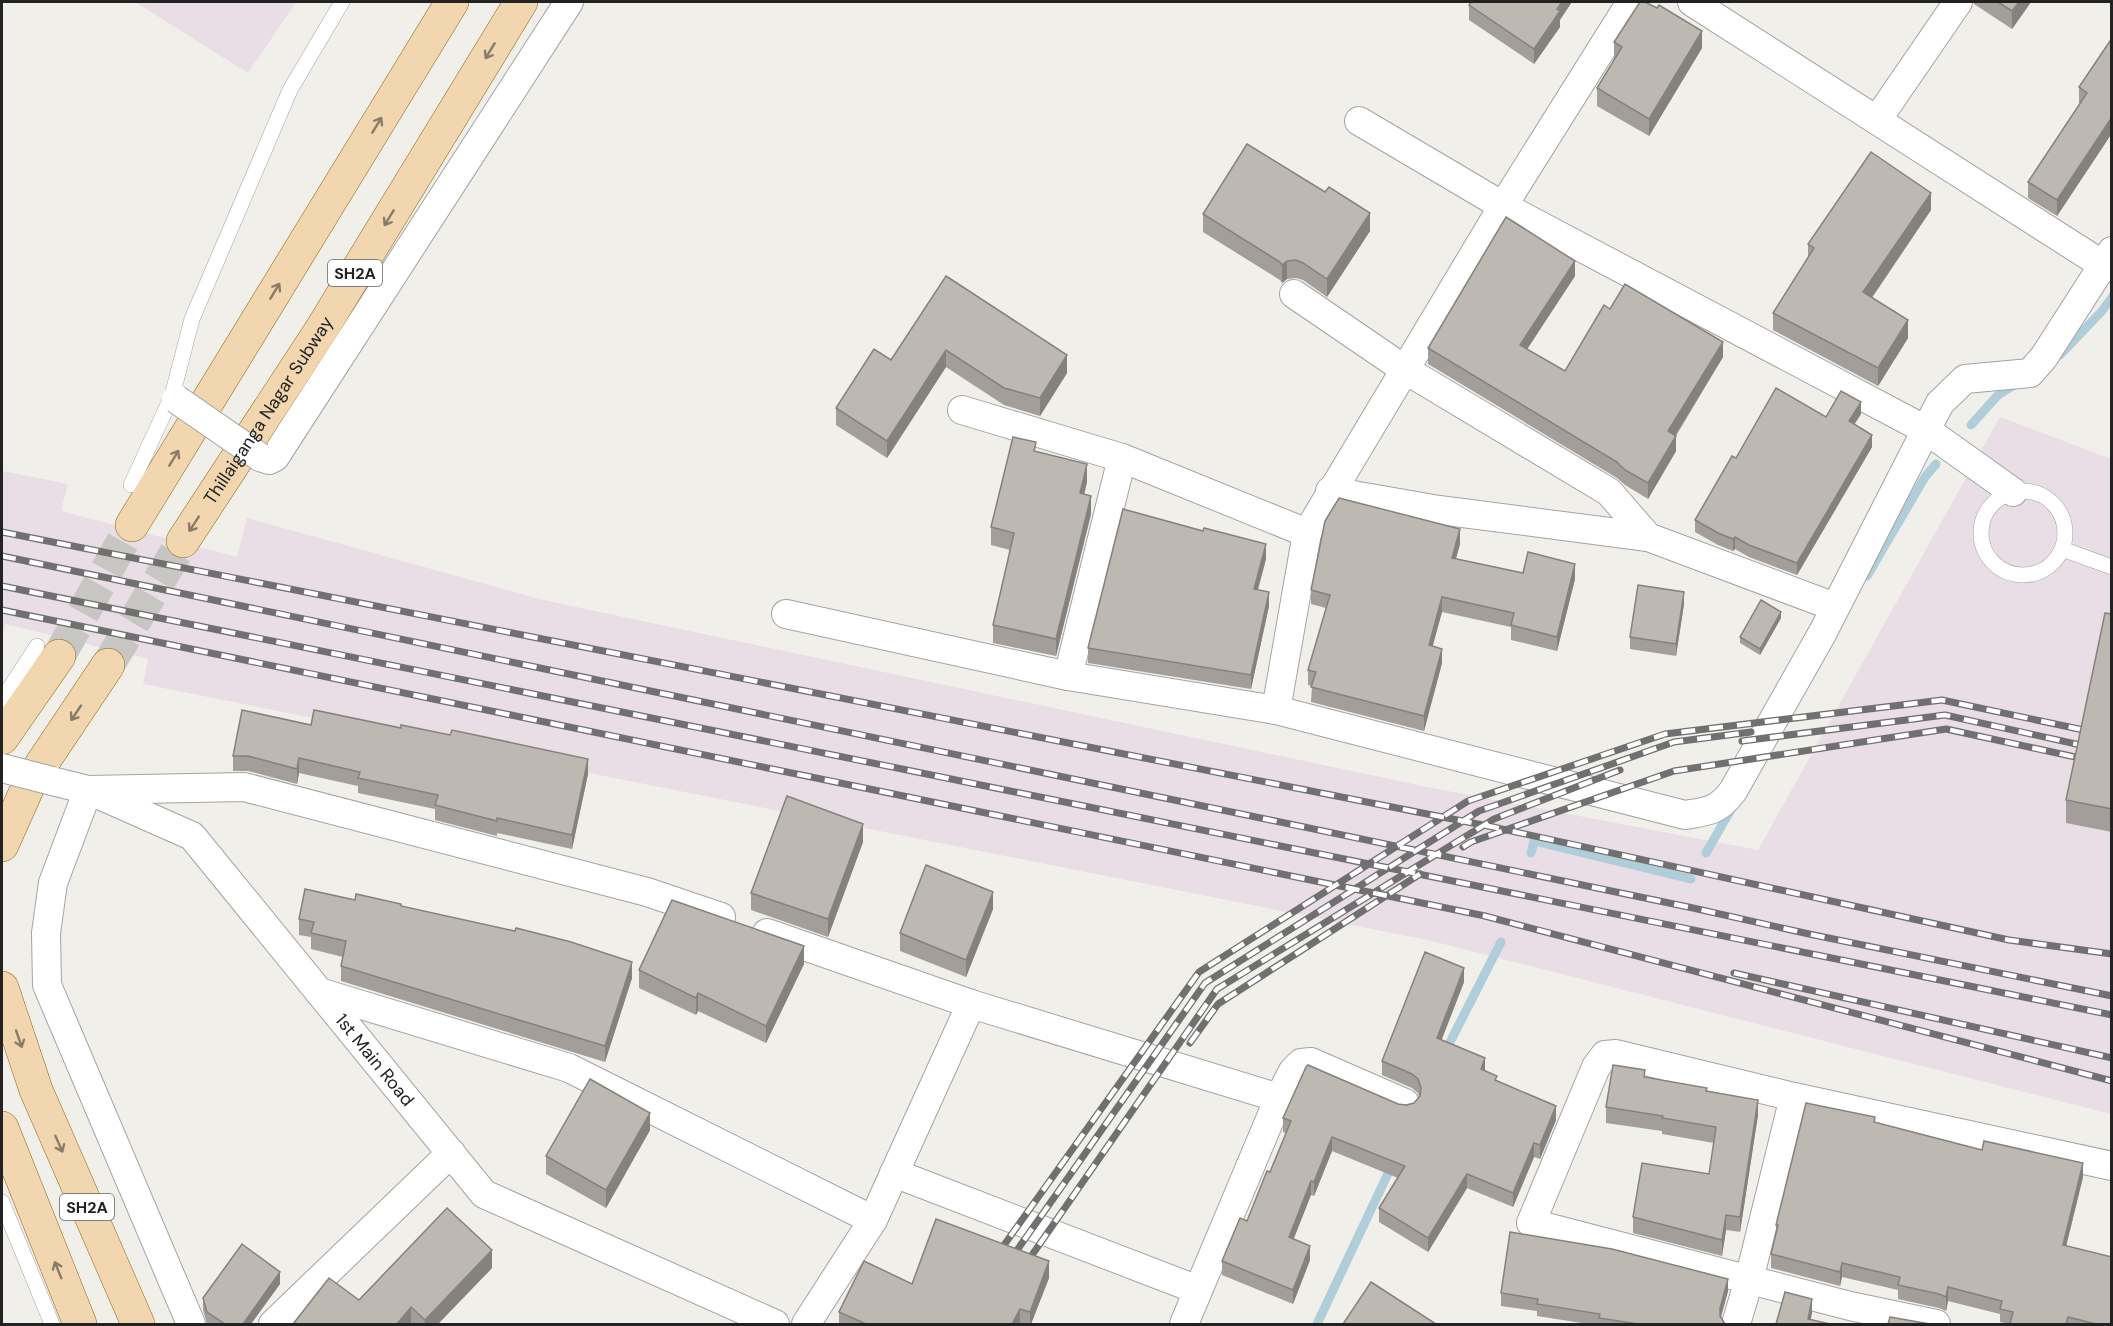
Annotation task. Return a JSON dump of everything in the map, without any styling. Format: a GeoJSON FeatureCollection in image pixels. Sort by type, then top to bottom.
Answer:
{"type":"FeatureCollection","features":[{"type":"Feature","properties":{"kind":"main road"},"geometry":{"type":"LineString","coordinates":[[132,525],[452,2]]}},
{"type":"Feature","properties":{"kind":"main road","name":"Thillaiganga Nagar Subway"},"geometry":{"type":"LineString","coordinates":[[183,541],[321,330],[521,2]]}},
{"type":"Feature","properties":{"kind":"main road"},"geometry":{"type":"LineString","coordinates":[[2,738],[48,651]]}},
{"type":"Feature","properties":{"kind":"main road"},"geometry":{"type":"LineString","coordinates":[[2,845],[31,780],[108,665]]}},
{"type":"Feature","properties":{"kind":"main road","name":"SH2A"},"geometry":{"type":"LineString","coordinates":[[2,988],[36,1090],[138,1324]]}},
{"type":"Feature","properties":{"kind":"main road","name":"SH2A"},"geometry":{"type":"LineString","coordinates":[[2,1128],[80,1324]]}},
{"type":"Feature","properties":{"kind":"street"},"geometry":{"type":"LineString","coordinates":[[174,397],[260,457],[269,460],[275,457],[569,2]]}},
{"type":"Feature","properties":{"kind":"street"},"geometry":{"type":"LineString","coordinates":[[1276,710],[1307,533],[1503,206],[1631,2]]}},
{"type":"Feature","properties":{"kind":"street"},"geometry":{"type":"LineString","coordinates":[[786,614],[1068,676],[1276,710],[1685,815],[1706,812],[1723,805],[1733,791],[1835,607],[1940,403],[1965,379],[2030,373],[2044,357],[2107,258],[1877,120],[1692,2]]}},
{"type":"Feature","properties":{"kind":"street"},"geometry":{"type":"LineString","coordinates":[[1877,120],[1958,2]]}},
{"type":"Feature","properties":{"kind":"street"},"geometry":{"type":"LineString","coordinates":[[1359,121],[1503,206],[1926,430],[2013,492]]}},
{"type":"Feature","properties":{"kind":"street"},"geometry":{"type":"LineString","coordinates":[[1294,294],[1404,369],[1609,492],[1648,537]]}},
{"type":"Feature","properties":{"kind":"street"},"geometry":{"type":"LineString","coordinates":[[962,410],[1122,458],[1307,533]]}},
{"type":"Feature","properties":{"kind":"street"},"geometry":{"type":"LineString","coordinates":[[1068,676],[1122,458]]}},
{"type":"Feature","properties":{"kind":"street"},"geometry":{"type":"LineString","coordinates":[[1330,492],[1439,510],[1648,537],[1835,607]]}},
{"type":"Feature","properties":{"kind":"street","name":"1st Main Road"},"geometry":{"type":"LineString","coordinates":[[2,768],[88,790],[192,836],[484,1194],[775,1324]]}},
{"type":"Feature","properties":{"kind":"street"},"geometry":{"type":"LineString","coordinates":[[191,1324],[47,985],[46,933],[53,883],[88,790],[244,787],[647,892],[971,1004],[1279,1098]]}},
{"type":"Feature","properties":{"kind":"street"},"geometry":{"type":"LineString","coordinates":[[320,992],[568,1068],[873,1220]]}},
{"type":"Feature","properties":{"kind":"street"},"geometry":{"type":"LineString","coordinates":[[806,1324],[873,1220],[971,1004]]}},
{"type":"Feature","properties":{"kind":"street"},"geometry":{"type":"LineString","coordinates":[[1935,1324],[1850,1306],[1531,1223],[1596,1067],[1605,1055],[1616,1054],[1794,1097],[2112,1166]]}},
{"type":"Feature","properties":{"kind":"street"},"geometry":{"type":"LineString","coordinates":[[1184,1324],[1279,1098],[1293,1071],[1300,1063],[1311,1062],[1405,1103]]}},
{"type":"Feature","properties":{"kind":"street"},"geometry":{"type":"LineString","coordinates":[[1736,1324],[1794,1097]]}},
{"type":"Feature","properties":{"kind":"street"},"geometry":{"type":"LineString","coordinates":[[273,1324],[451,1153]]}},
{"type":"Feature","properties":{"kind":"street"},"geometry":{"type":"LineString","coordinates":[[894,1173],[1197,1290]]}},
{"type":"Feature","properties":{"kind":"lane"},"geometry":{"type":"LineString","coordinates":[[131,485],[174,397],[192,319],[290,90],[342,2]]}},
{"type":"Feature","properties":{"kind":"lane"},"geometry":{"type":"LineString","coordinates":[[2026,491],[2039,494],[2051,501],[2059,511],[2064,524],[2065,537],[2062,549],[2055,560],[2045,568],[2020,575],[2007,572],[1996,565],[1985,548],[1981,529],[1984,517],[1991,505],[2001,497],[2013,492],[2026,491]]}},
{"type":"Feature","properties":{"kind":"lane"},"geometry":{"type":"LineString","coordinates":[[2062,549],[2112,567]]}},
{"type":"Feature","properties":{"kind":"lane"},"geometry":{"type":"LineString","coordinates":[[2,700],[48,651]]}},
{"type":"Feature","properties":{"kind":"lane"},"geometry":{"type":"LineString","coordinates":[[2,1202],[52,1324]]}},
{"type":"Feature","properties":{"kind":"shaded area"},"geometry":{"type":"Polygon","coordinates":[[[135,2],[296,2],[248,73],[135,2]]]}},
{"type":"Feature","properties":{"kind":"shaded area"},"geometry":{"type":"Polygon","coordinates":[[[2000,417],[2111,459],[2111,1114],[1432,941],[143,684],[148,659],[6,624],[2,634],[2,471],[68,484],[61,511],[237,557],[247,518],[543,600],[1432,788],[1758,850],[2000,417]]]}},
{"type":"Feature","properties":{"kind":"building"},"geometry":{"type":"Polygon","coordinates":[[[1471,2],[1562,2],[1557,9],[1560,11],[1534,49],[1469,5],[1471,2]]]}},
{"type":"Feature","properties":{"kind":"building"},"geometry":{"type":"Polygon","coordinates":[[[1640,2],[1657,8],[1659,5],[1702,31],[1649,119],[1597,88],[1622,47],[1614,42],[1640,2]]]}},
{"type":"Feature","properties":{"kind":"building"},"geometry":{"type":"Polygon","coordinates":[[[1998,2],[2019,2],[2012,11],[1998,2]]]}},
{"type":"Feature","properties":{"kind":"building"},"geometry":{"type":"Polygon","coordinates":[[[2112,38],[2112,117],[2057,200],[2028,182],[2087,93],[2079,87],[2112,38]]]}},
{"type":"Feature","properties":{"kind":"building"},"geometry":{"type":"Polygon","coordinates":[[[1247,144],[1325,192],[1329,187],[1370,213],[1327,279],[1296,260],[1287,261],[1282,265],[1203,214],[1247,144]]]}},
{"type":"Feature","properties":{"kind":"building"},"geometry":{"type":"Polygon","coordinates":[[[1871,152],[1931,193],[1863,292],[1908,320],[1878,368],[1773,313],[1814,248],[1808,244],[1871,152]]]}},
{"type":"Feature","properties":{"kind":"building"},"geometry":{"type":"Polygon","coordinates":[[[1506,217],[1575,261],[1520,345],[1565,371],[1604,305],[1610,309],[1625,284],[1723,342],[1668,431],[1676,436],[1648,483],[1428,348],[1506,217]]]}},
{"type":"Feature","properties":{"kind":"building"},"geometry":{"type":"Polygon","coordinates":[[[946,276],[1067,355],[1040,398],[1004,388],[946,350],[887,441],[836,408],[874,349],[891,360],[946,276]]]}},
{"type":"Feature","properties":{"kind":"building"},"geometry":{"type":"Polygon","coordinates":[[[1776,388],[1826,417],[1841,391],[1861,402],[1849,421],[1872,435],[1797,563],[1749,545],[1735,537],[1733,539],[1718,533],[1695,520],[1732,456],[1736,458],[1776,388]]]}},
{"type":"Feature","properties":{"kind":"building"},"geometry":{"type":"Polygon","coordinates":[[[1013,437],[1036,442],[1034,451],[1087,464],[1080,493],[1091,496],[1056,639],[993,625],[1014,533],[991,527],[1013,437]]]}},
{"type":"Feature","properties":{"kind":"building"},"geometry":{"type":"Polygon","coordinates":[[[1339,498],[1460,529],[1452,558],[1523,573],[1528,552],[1575,564],[1557,637],[1511,625],[1514,613],[1442,597],[1429,645],[1442,649],[1424,716],[1311,687],[1316,672],[1308,670],[1330,595],[1311,590],[1325,521],[1339,498]]]}},
{"type":"Feature","properties":{"kind":"building"},"geometry":{"type":"Polygon","coordinates":[[[1123,509],[1203,531],[1204,528],[1266,544],[1254,589],[1269,592],[1251,675],[1088,648],[1123,509]]]}},
{"type":"Feature","properties":{"kind":"building"},"geometry":{"type":"Polygon","coordinates":[[[1638,585],[1684,592],[1676,644],[1630,637],[1638,585]]]}},
{"type":"Feature","properties":{"kind":"building"},"geometry":{"type":"Polygon","coordinates":[[[1761,600],[1781,612],[1760,649],[1740,637],[1761,600]]]}},
{"type":"Feature","properties":{"kind":"building"},"geometry":{"type":"Polygon","coordinates":[[[2105,613],[2112,614],[2112,809],[2066,800],[2105,613]]]}},
{"type":"Feature","properties":{"kind":"building"},"geometry":{"type":"Polygon","coordinates":[[[242,710],[311,725],[314,710],[401,728],[401,725],[450,735],[452,730],[588,759],[572,835],[497,818],[497,821],[435,805],[438,795],[358,778],[360,772],[299,758],[297,769],[248,756],[233,756],[242,710]]]}},
{"type":"Feature","properties":{"kind":"building"},"geometry":{"type":"Polygon","coordinates":[[[787,796],[863,824],[828,919],[751,893],[787,796]]]}},
{"type":"Feature","properties":{"kind":"building"},"geometry":{"type":"Polygon","coordinates":[[[926,865],[993,892],[966,960],[900,933],[926,865]]]}},
{"type":"Feature","properties":{"kind":"building"},"geometry":{"type":"Polygon","coordinates":[[[305,889],[355,900],[356,894],[515,931],[516,928],[571,942],[632,962],[605,1046],[341,966],[346,941],[311,933],[314,922],[299,919],[305,889]]]}},
{"type":"Feature","properties":{"kind":"building"},"geometry":{"type":"Polygon","coordinates":[[[672,900],[804,946],[766,1026],[698,993],[696,998],[639,970],[672,900]]]}},
{"type":"Feature","properties":{"kind":"building"},"geometry":{"type":"Polygon","coordinates":[[[1425,952],[1464,968],[1437,1038],[1485,1058],[1481,1069],[1497,1076],[1495,1080],[1556,1106],[1540,1145],[1534,1143],[1513,1193],[1467,1174],[1428,1238],[1379,1208],[1405,1166],[1332,1137],[1314,1182],[1311,1181],[1289,1237],[1310,1246],[1293,1290],[1222,1261],[1240,1218],[1247,1221],[1267,1171],[1270,1172],[1291,1121],[1283,1118],[1308,1065],[1398,1104],[1414,1103],[1420,1096],[1421,1088],[1418,1079],[1382,1061],[1425,952]]]}},
{"type":"Feature","properties":{"kind":"building"},"geometry":{"type":"Polygon","coordinates":[[[1613,1065],[1645,1070],[1644,1077],[1758,1100],[1740,1217],[1726,1215],[1722,1240],[1633,1217],[1642,1163],[1709,1174],[1716,1127],[1606,1107],[1613,1065]]]}},
{"type":"Feature","properties":{"kind":"building"},"geometry":{"type":"Polygon","coordinates":[[[590,1079],[650,1113],[606,1190],[546,1156],[590,1079]]]}},
{"type":"Feature","properties":{"kind":"building"},"geometry":{"type":"Polygon","coordinates":[[[1806,1103],[1875,1117],[1874,1122],[1982,1150],[1984,1141],[2083,1163],[2063,1245],[2112,1257],[2112,1324],[2096,1324],[2068,1317],[2066,1324],[2010,1324],[2013,1312],[2000,1309],[2002,1301],[1948,1287],[1946,1297],[1898,1285],[1900,1277],[1842,1263],[1840,1272],[1771,1254],[1806,1103]]]}},
{"type":"Feature","properties":{"kind":"building"},"geometry":{"type":"Polygon","coordinates":[[[447,1208],[492,1250],[425,1320],[411,1307],[397,1324],[293,1324],[329,1278],[359,1300],[447,1208]]]}},
{"type":"Feature","properties":{"kind":"building"},"geometry":{"type":"Polygon","coordinates":[[[936,1219],[1049,1261],[1030,1312],[1020,1309],[1012,1324],[866,1324],[839,1312],[864,1261],[912,1284],[936,1219]]]}},
{"type":"Feature","properties":{"kind":"building"},"geometry":{"type":"Polygon","coordinates":[[[1510,1232],[1612,1249],[1728,1279],[1720,1308],[1720,1316],[1725,1324],[1638,1324],[1599,1318],[1600,1314],[1537,1304],[1538,1299],[1501,1293],[1510,1232]]]}},
{"type":"Feature","properties":{"kind":"building"},"geometry":{"type":"Polygon","coordinates":[[[242,1244],[280,1272],[243,1324],[225,1324],[207,1312],[203,1298],[242,1244]]]}},
{"type":"Feature","properties":{"kind":"building"},"geometry":{"type":"Polygon","coordinates":[[[1371,1282],[1436,1324],[1343,1324],[1371,1282]]]}},
{"type":"Feature","properties":{"kind":"building"},"geometry":{"type":"Polygon","coordinates":[[[1785,1292],[1812,1299],[1808,1319],[1830,1324],[1776,1324],[1785,1292]]]}},
{"type":"Feature","properties":{"kind":"building"},"geometry":{"type":"Polygon","coordinates":[[[1890,1317],[1930,1324],[1888,1324],[1890,1317]]]}},
{"type":"Feature","properties":{"kind":"waterway"},"geometry":{"type":"LineString","coordinates":[[2060,355],[2102,311],[2112,297]]}},
{"type":"Feature","properties":{"kind":"waterway"},"geometry":{"type":"LineString","coordinates":[[1971,425],[1998,395],[2016,384]]}},
{"type":"Feature","properties":{"kind":"waterway"},"geometry":{"type":"LineString","coordinates":[[1867,576],[1925,477],[1936,464]]}},
{"type":"Feature","properties":{"kind":"waterway"},"geometry":{"type":"LineString","coordinates":[[1706,853],[1733,806]]}},
{"type":"Feature","properties":{"kind":"waterway"},"geometry":{"type":"LineString","coordinates":[[1531,853],[1534,841],[1691,879]]}},
{"type":"Feature","properties":{"kind":"waterway"},"geometry":{"type":"LineString","coordinates":[[1445,1052],[1501,942]]}},
{"type":"Feature","properties":{"kind":"waterway"},"geometry":{"type":"LineString","coordinates":[[1317,1324],[1392,1165]]}},
{"type":"Feature","properties":{"kind":"tunnel"},"geometry":{"type":"LineString","coordinates":[[59,656],[132,525]]}},
{"type":"Feature","properties":{"kind":"tunnel"},"geometry":{"type":"LineString","coordinates":[[108,665],[183,541]]}},
{"type":"Feature","properties":{"kind":"railway"},"geometry":{"type":"LineString","coordinates":[[2,532],[1493,827],[2009,940],[2112,954]]}},
{"type":"Feature","properties":{"kind":"railway"},"geometry":{"type":"LineString","coordinates":[[2,556],[2112,996]]}},
{"type":"Feature","properties":{"kind":"railway"},"geometry":{"type":"LineString","coordinates":[[2,586],[2112,1015]]}},
{"type":"Feature","properties":{"kind":"railway"},"geometry":{"type":"LineString","coordinates":[[2,610],[1485,916],[2112,1081]]}},
{"type":"Feature","properties":{"kind":"railway"},"geometry":{"type":"LineString","coordinates":[[994,1259],[1199,972],[1468,801],[1665,734],[1942,700],[2112,736]]}},
{"type":"Feature","properties":{"kind":"railway"},"geometry":{"type":"LineString","coordinates":[[1742,741],[1945,715],[2112,752]]}},
{"type":"Feature","properties":{"kind":"railway"},"geometry":{"type":"LineString","coordinates":[[1463,847],[1471,842],[1674,771],[1946,729],[2112,765]]}},
{"type":"Feature","properties":{"kind":"railway"},"geometry":{"type":"LineString","coordinates":[[1008,1263],[1205,983],[1479,811],[1674,742],[1751,732]]}},
{"type":"Feature","properties":{"kind":"railway"},"geometry":{"type":"LineString","coordinates":[[1023,1268],[1217,989],[1494,819],[1620,770]]}},
{"type":"Feature","properties":{"kind":"railway"},"geometry":{"type":"LineString","coordinates":[[1190,1043],[1218,1004],[1420,874]]}},
{"type":"Feature","properties":{"kind":"railway"},"geometry":{"type":"LineString","coordinates":[[1734,973],[2112,1058]]}}]}
